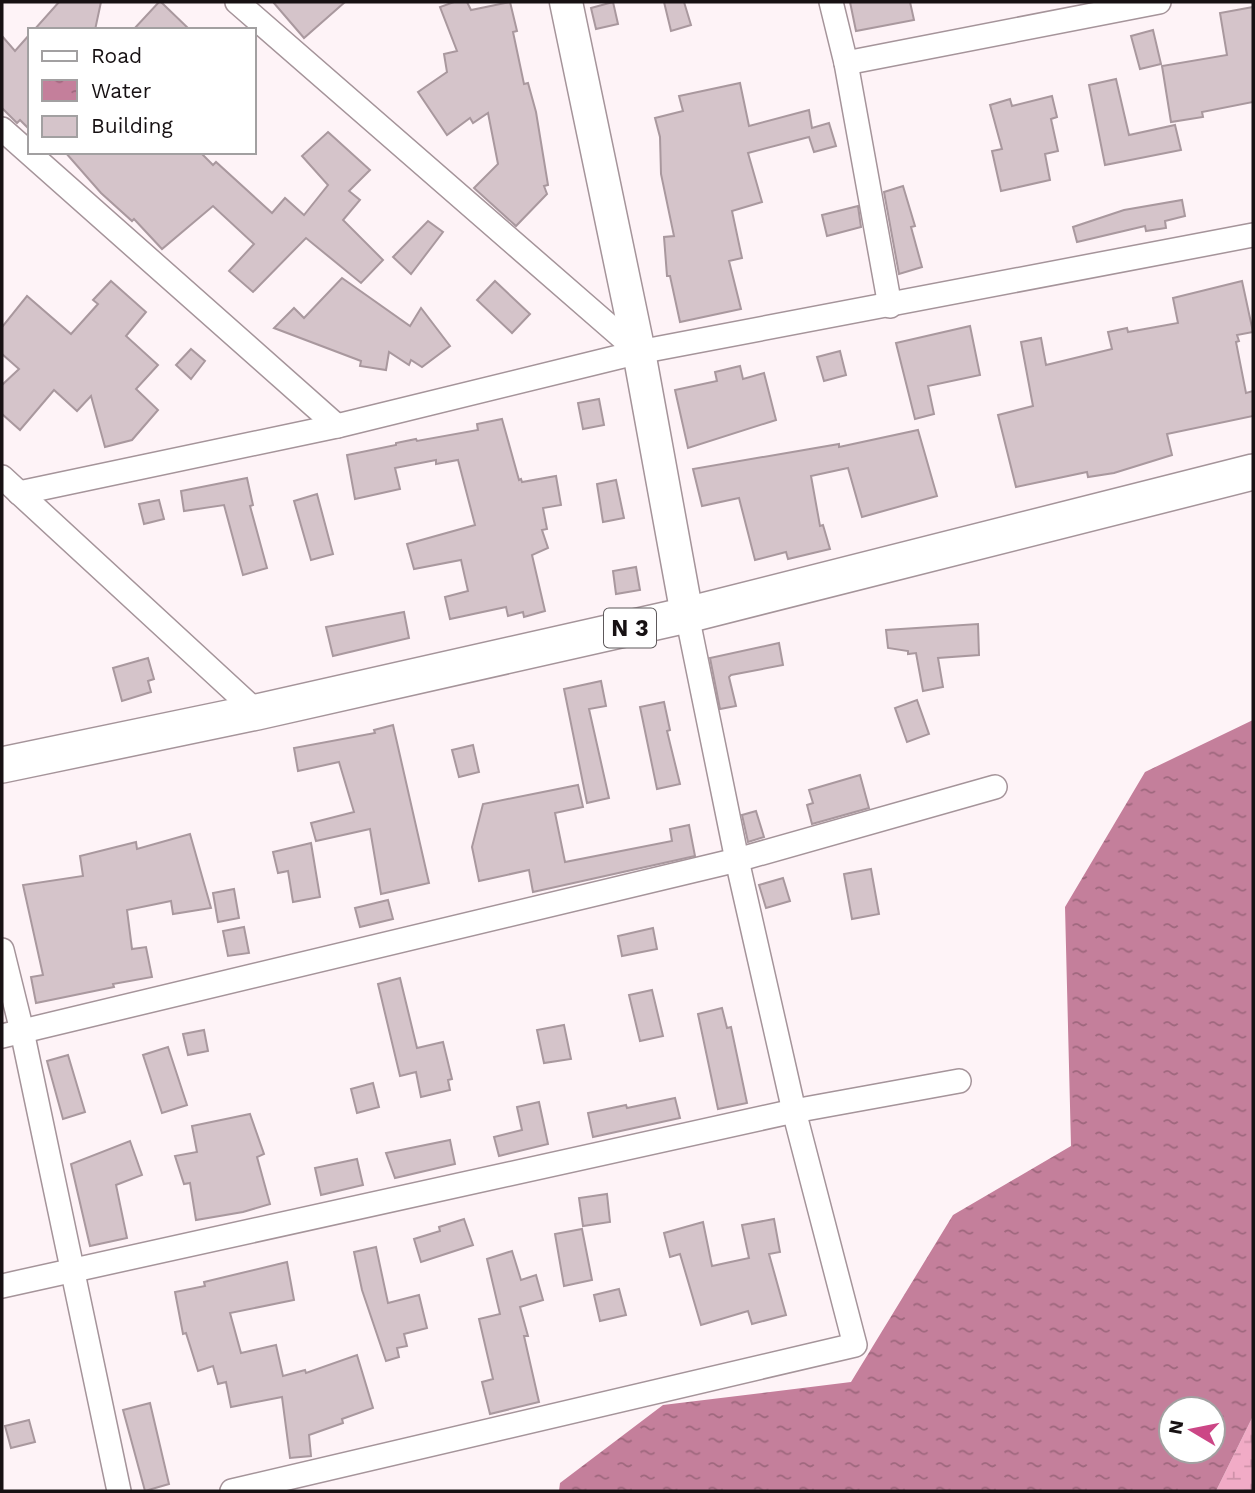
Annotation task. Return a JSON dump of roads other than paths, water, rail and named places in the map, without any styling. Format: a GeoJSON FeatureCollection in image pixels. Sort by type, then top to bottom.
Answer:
{"type":"FeatureCollection","features":[{"type":"Feature","properties":{"kind":"main road"},"geometry":{"type":"LineString","coordinates":[[566,2],[639,352],[687,615]]}},
{"type":"Feature","properties":{"kind":"main road","name":"N 3"},"geometry":{"type":"LineString","coordinates":[[2,765],[257,712],[687,615],[1253,472]]}},
{"type":"Feature","properties":{"kind":"street"},"geometry":{"type":"LineString","coordinates":[[237,2],[639,352]]}},
{"type":"Feature","properties":{"kind":"street"},"geometry":{"type":"LineString","coordinates":[[831,2],[846,63],[890,306]]}},
{"type":"Feature","properties":{"kind":"street"},"geometry":{"type":"LineString","coordinates":[[846,63],[1159,2]]}},
{"type":"Feature","properties":{"kind":"street"},"geometry":{"type":"LineString","coordinates":[[2,129],[28,152]]}},
{"type":"Feature","properties":{"kind":"street"},"geometry":{"type":"LineString","coordinates":[[30,154],[337,426]]}},
{"type":"Feature","properties":{"kind":"street"},"geometry":{"type":"LineString","coordinates":[[19,493],[337,426],[639,352],[890,306],[1253,234]]}},
{"type":"Feature","properties":{"kind":"street"},"geometry":{"type":"LineString","coordinates":[[2,477],[257,712]]}},
{"type":"Feature","properties":{"kind":"street"},"geometry":{"type":"LineString","coordinates":[[232,1491],[855,1346],[794,1111],[737,860],[687,615]]}},
{"type":"Feature","properties":{"kind":"street"},"geometry":{"type":"LineString","coordinates":[[12,1034],[737,860],[995,787]]}},
{"type":"Feature","properties":{"kind":"street"},"geometry":{"type":"LineString","coordinates":[[2,950],[12,1034],[73,1272],[119,1491]]}},
{"type":"Feature","properties":{"kind":"street"},"geometry":{"type":"LineString","coordinates":[[2,1286],[794,1111],[959,1081]]}},
{"type":"Feature","properties":{"kind":"water"},"geometry":{"type":"Polygon","coordinates":[[[1253,720],[1253,1416],[1216,1491],[559,1491],[560,1483],[663,1405],[851,1382],[953,1215],[1071,1146],[1065,907],[1145,772],[1253,720]]]}}]}
